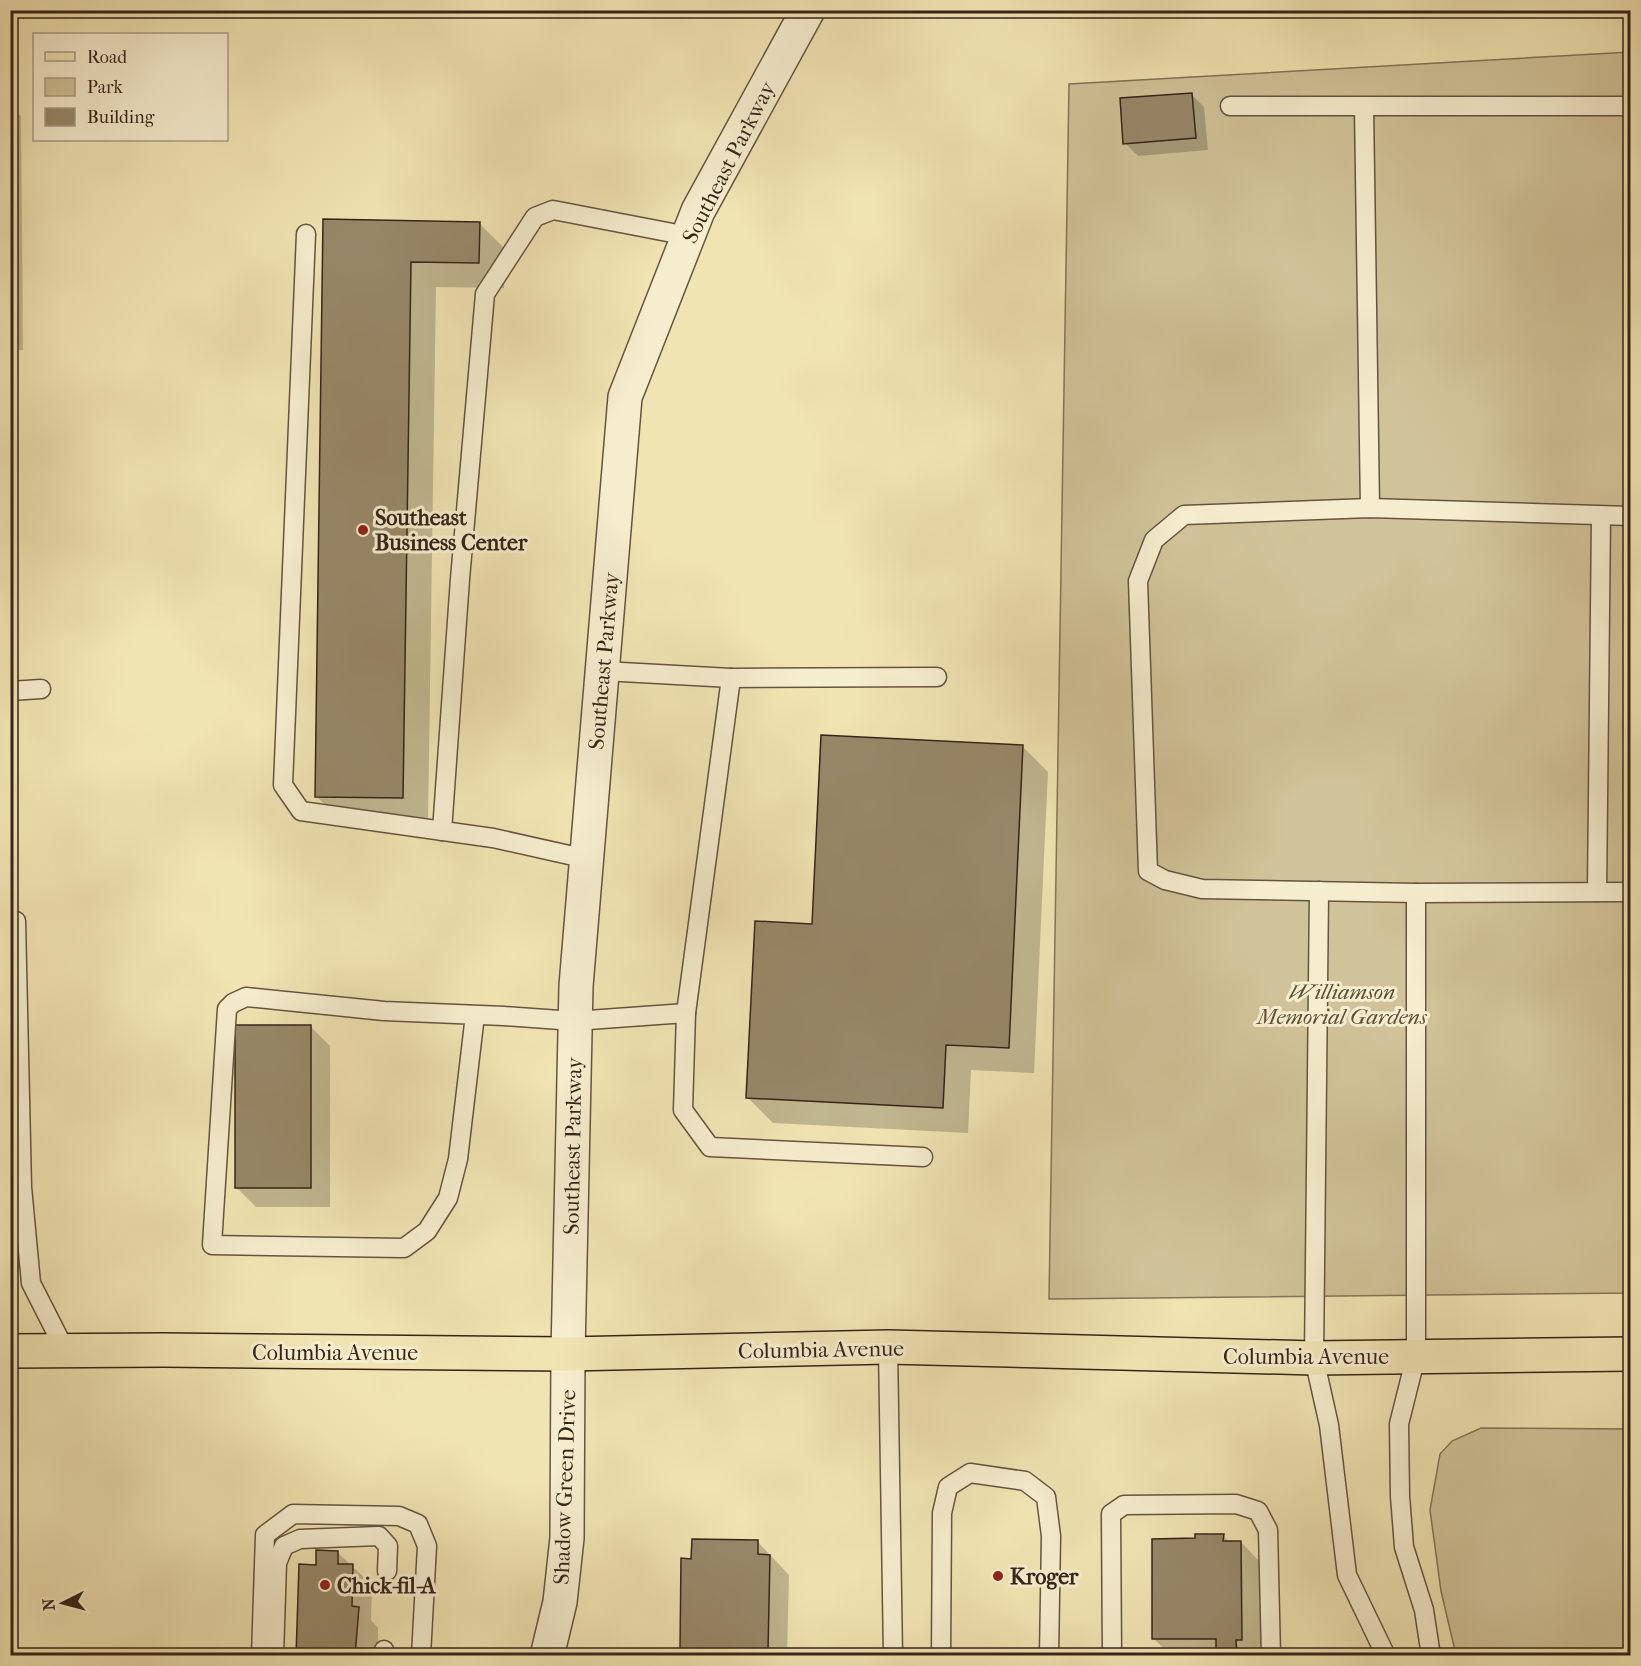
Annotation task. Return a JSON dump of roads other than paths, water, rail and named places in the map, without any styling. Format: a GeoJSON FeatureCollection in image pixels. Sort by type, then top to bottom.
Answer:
{"type":"FeatureCollection","features":[{"type":"Feature","properties":{"kind":"main road","name":"Columbia Avenue"},"geometry":{"type":"LineString","coordinates":[[10,1351],[568,1354],[888,1347],[1314,1358],[1630,1354]]}},
{"type":"Feature","properties":{"kind":"street","name":"Southeast Parkway"},"geometry":{"type":"LineString","coordinates":[[568,1354],[574,1021],[626,397],[698,211],[808,10]]}},
{"type":"Feature","properties":{"kind":"street","name":"Shadow Green Drive"},"geometry":{"type":"LineString","coordinates":[[547,1656],[560,1602],[567,1538],[568,1354]]}},
{"type":"Feature","properties":{"kind":"lane"},"geometry":{"type":"LineString","coordinates":[[1230,106],[1630,106]]}},
{"type":"Feature","properties":{"kind":"lane"},"geometry":{"type":"LineString","coordinates":[[1364,107],[1370,508]]}},
{"type":"Feature","properties":{"kind":"lane"},"geometry":{"type":"LineString","coordinates":[[442,831],[460,579],[485,294],[535,217],[553,210],[688,236]]}},
{"type":"Feature","properties":{"kind":"lane"},"geometry":{"type":"LineString","coordinates":[[306,234],[283,785],[301,811],[493,838],[587,859]]}},
{"type":"Feature","properties":{"kind":"lane"},"geometry":{"type":"LineString","coordinates":[[1630,516],[1370,508],[1184,515],[1154,540],[1138,581],[1148,871],[1165,880],[1202,889],[1416,893],[1630,892]]}},
{"type":"Feature","properties":{"kind":"lane"},"geometry":{"type":"LineString","coordinates":[[1597,892],[1601,516]]}},
{"type":"Feature","properties":{"kind":"lane"},"geometry":{"type":"LineString","coordinates":[[603,671],[731,678],[936,677]]}},
{"type":"Feature","properties":{"kind":"lane"},"geometry":{"type":"LineString","coordinates":[[731,678],[686,1013],[683,1110],[710,1147],[923,1157]]}},
{"type":"Feature","properties":{"kind":"lane"},"geometry":{"type":"LineString","coordinates":[[10,691],[41,689]]}},
{"type":"Feature","properties":{"kind":"lane"},"geometry":{"type":"LineString","coordinates":[[1319,891],[1314,1358],[1329,1425],[1347,1575],[1386,1656]]}},
{"type":"Feature","properties":{"kind":"lane"},"geometry":{"type":"LineString","coordinates":[[1416,893],[1416,1356],[1399,1424],[1400,1496],[1404,1547],[1424,1610],[1431,1656]]}},
{"type":"Feature","properties":{"kind":"lane"},"geometry":{"type":"LineString","coordinates":[[10,921],[16,921],[14,959],[16,1187],[31,1284],[65,1350]]}},
{"type":"Feature","properties":{"kind":"lane"},"geometry":{"type":"LineString","coordinates":[[475,1015],[458,1159],[448,1198],[427,1231],[404,1248],[213,1245],[227,1009],[233,1003],[246,997],[384,1011],[475,1015],[574,1021],[686,1013]]}},
{"type":"Feature","properties":{"kind":"lane"},"geometry":{"type":"LineString","coordinates":[[888,1347],[893,1656]]}},
{"type":"Feature","properties":{"kind":"lane"},"geometry":{"type":"LineString","coordinates":[[941,1656],[942,1513],[948,1487],[970,1473],[1025,1480],[1046,1497],[1051,1536],[1049,1656]]}},
{"type":"Feature","properties":{"kind":"lane"},"geometry":{"type":"LineString","coordinates":[[1112,1656],[1111,1514],[1124,1505],[1236,1504],[1258,1511],[1268,1530],[1271,1656]]}},
{"type":"Feature","properties":{"kind":"lane"},"geometry":{"type":"LineString","coordinates":[[261,1656],[265,1535],[294,1514],[399,1516],[418,1524],[427,1546],[421,1656]]}},
{"type":"Feature","properties":{"kind":"lane"},"geometry":{"type":"LineString","coordinates":[[274,1656],[277,1563],[284,1546],[300,1539],[379,1536],[388,1546],[387,1571]]}},
{"type":"Feature","properties":{"kind":"place","name":"Southeast Business Center"},"geometry":{"type":"Point","coordinates":[363,530]}},
{"type":"Feature","properties":{"kind":"place","name":"Kroger"},"geometry":{"type":"Point","coordinates":[998,1576]}},
{"type":"Feature","properties":{"kind":"place","name":"Chick-fil-A"},"geometry":{"type":"Point","coordinates":[325,1585]}},
{"type":"Feature","properties":{"kind":"park label","name":"Williamson Memorial Gardens"},"geometry":{"type":"Point","coordinates":[1342,1004]}}]}
